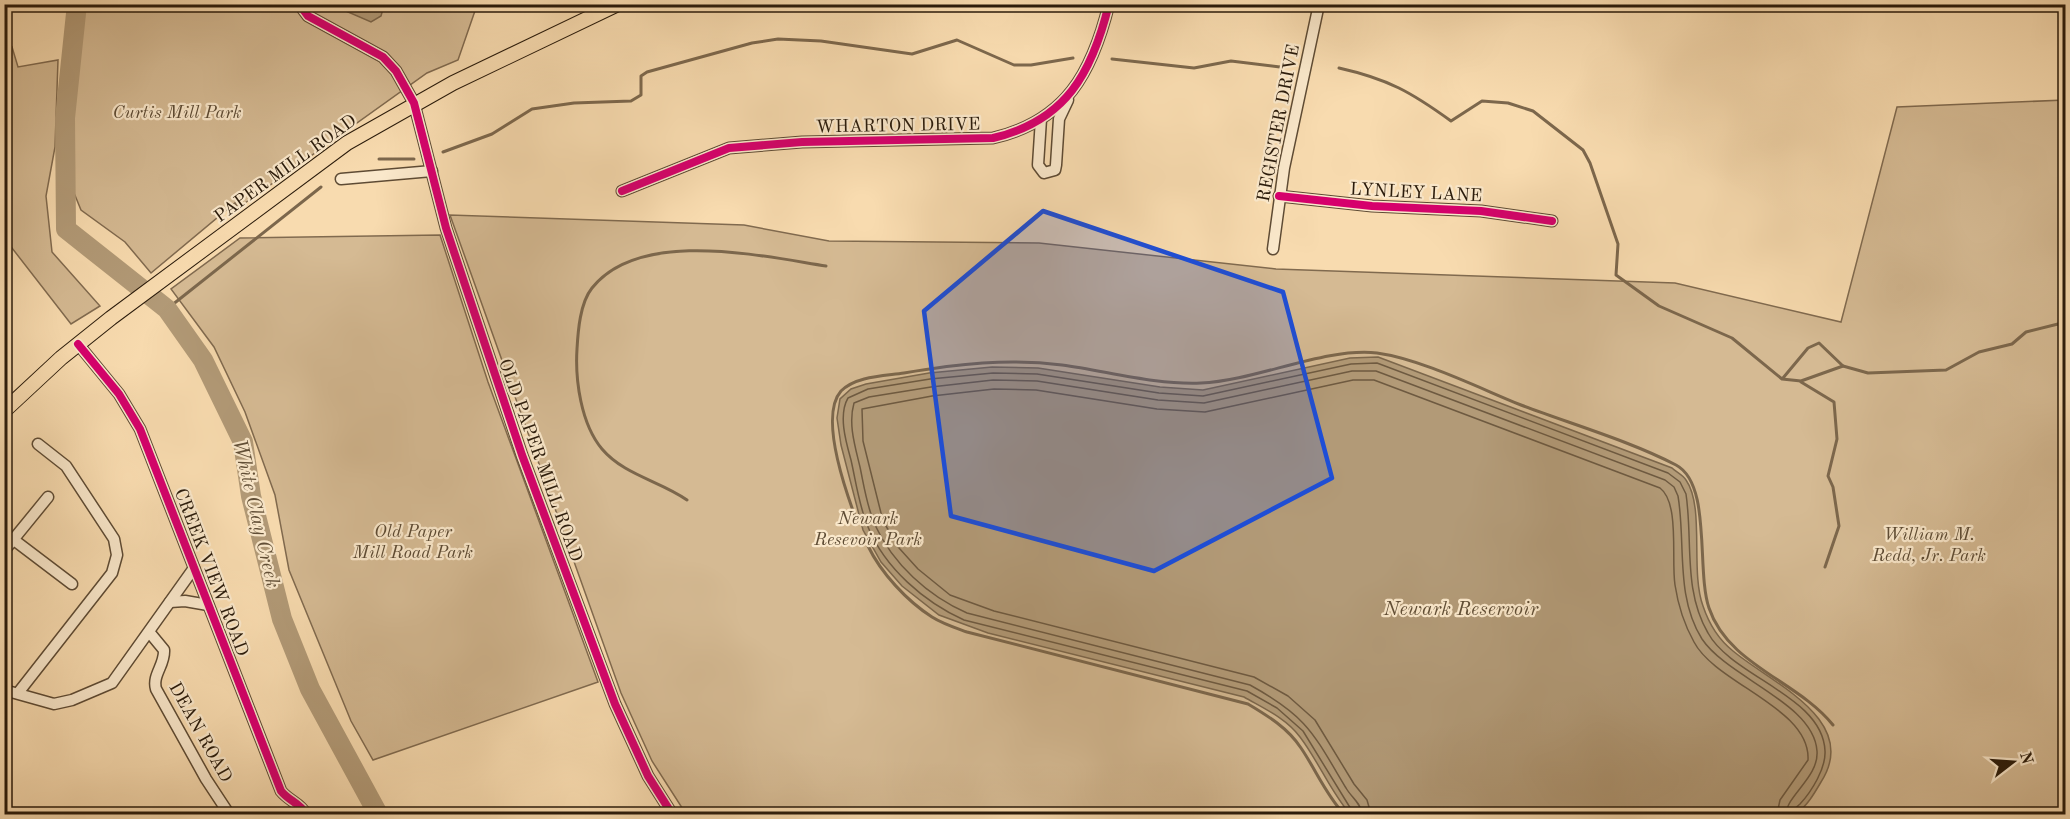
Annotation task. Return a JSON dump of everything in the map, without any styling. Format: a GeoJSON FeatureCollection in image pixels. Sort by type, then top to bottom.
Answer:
{"type":"FeatureCollection","features":[{"type":"Feature","properties":{"kind":"main road","name":"PAPER MILL ROAD"},"geometry":{"type":"LineString","coordinates":[[4,411],[78,344],[111,318],[326,158],[414,103],[618,4]]}},
{"type":"Feature","properties":{"kind":"street","name":"OLD PAPER MILL ROAD"},"geometry":{"type":"LineString","coordinates":[[298,4],[308,16],[383,57],[396,71],[414,103],[449,240],[522,455],[628,735],[648,776],[672,814]]}},
{"type":"Feature","properties":{"kind":"street","name":"WHARTON DRIVE"},"geometry":{"type":"LineString","coordinates":[[622,191],[729,148],[802,142],[993,138],[1013,133],[1041,119],[1071,94],[1088,68],[1100,41],[1109,4]]}},
{"type":"Feature","properties":{"kind":"street","name":"REGISTER DRIVE"},"geometry":{"type":"LineString","coordinates":[[1273,249],[1279,196],[1319,4]]}},
{"type":"Feature","properties":{"kind":"street"},"geometry":{"type":"LineString","coordinates":[[1990,4],[2019,7],[2040,4]]}},
{"type":"Feature","properties":{"kind":"street"},"geometry":{"type":"LineString","coordinates":[[1041,119],[1038,165],[1044,173],[1050,173],[1055,170],[1056,165],[1059,120],[1071,94]]}},
{"type":"Feature","properties":{"kind":"street"},"geometry":{"type":"LineString","coordinates":[[341,179],[432,171]]}},
{"type":"Feature","properties":{"kind":"street","name":"LYNLEY LANE"},"geometry":{"type":"LineString","coordinates":[[1279,196],[1372,206],[1481,211],[1552,221]]}},
{"type":"Feature","properties":{"kind":"street","name":"CREEK VIEW ROAD"},"geometry":{"type":"LineString","coordinates":[[78,344],[134,416],[147,444],[281,791],[287,798],[301,806],[306,814]]}},
{"type":"Feature","properties":{"kind":"street"},"geometry":{"type":"LineString","coordinates":[[18,693],[112,573],[117,555],[114,539],[75,477],[66,466],[38,444]]}},
{"type":"Feature","properties":{"kind":"street"},"geometry":{"type":"LineString","coordinates":[[4,551],[48,496]]}},
{"type":"Feature","properties":{"kind":"street"},"geometry":{"type":"LineString","coordinates":[[14,540],[72,584]]}},
{"type":"Feature","properties":{"kind":"street"},"geometry":{"type":"LineString","coordinates":[[4,690],[54,704],[64,703],[112,683],[150,633],[194,568]]}},
{"type":"Feature","properties":{"kind":"street"},"geometry":{"type":"LineString","coordinates":[[170,602],[185,601],[208,605]]}},
{"type":"Feature","properties":{"kind":"street","name":"DEAN ROAD"},"geometry":{"type":"LineString","coordinates":[[150,633],[164,650],[163,664],[155,683],[156,689],[206,779],[230,814]]}},
{"type":"Feature","properties":{"kind":"highlighted area"},"geometry":{"type":"Polygon","coordinates":[[[1043,211],[1283,292],[1332,478],[1154,571],[951,516],[924,311],[1043,211]]]}},
{"type":"Feature","properties":{"kind":"green space","name":"Curtis Mill Park"},"geometry":{"type":"Polygon","coordinates":[[[80,5],[477,5],[458,60],[427,73],[238,208],[235,203],[151,273],[125,242],[81,210],[63,166],[80,5]]]}},
{"type":"Feature","properties":{"kind":"green space"},"geometry":{"type":"Polygon","coordinates":[[[12,47],[18,67],[58,60],[55,147],[46,196],[52,252],[100,306],[71,324],[5,239],[4,49],[12,47]]]}},
{"type":"Feature","properties":{"kind":"green space","name":"Newark Resevoir Park"},"geometry":{"type":"Polygon","coordinates":[[[2065,100],[2065,814],[686,814],[652,761],[621,693],[450,215],[744,225],[829,241],[1039,243],[1276,269],[1675,283],[1841,322],[1897,107],[2065,100]]]}},
{"type":"Feature","properties":{"kind":"green space","name":"Old Paper Mill Road Park"},"geometry":{"type":"Polygon","coordinates":[[[440,235],[488,382],[598,682],[373,760],[351,721],[289,570],[275,495],[245,412],[214,347],[171,289],[240,238],[440,235]]]}},
{"type":"Feature","properties":{"kind":"water"},"geometry":{"type":"Polygon","coordinates":[[[332,5],[384,5],[381,16],[371,22],[332,5]]]}},
{"type":"Feature","properties":{"kind":"water","name":"Newark Reservoir"},"geometry":{"type":"Polygon","coordinates":[[[1378,357],[1672,468],[1685,478],[1692,492],[1695,506],[1699,592],[1711,625],[1733,651],[1806,705],[1821,722],[1829,740],[1830,760],[1821,782],[1800,811],[1796,814],[1350,814],[1294,730],[1274,714],[1244,697],[988,633],[939,615],[902,586],[881,562],[863,530],[841,445],[837,418],[840,399],[851,389],[866,384],[929,373],[992,367],[1038,368],[1160,387],[1203,390],[1350,358],[1378,357]]]}},
{"type":"Feature","properties":{"kind":"waterway","name":"White Clay Creek"},"geometry":{"type":"LineString","coordinates":[[77,4],[65,118],[66,229],[167,309],[203,360],[243,442],[251,496],[282,619],[310,689],[378,814]]}},
{"type":"Feature","properties":{"kind":"waterway"},"geometry":{"type":"LineString","coordinates":[[443,152],[492,134],[532,109],[574,103],[631,101],[641,95],[641,76],[647,72],[752,43],[778,39],[821,41],[912,54],[957,40],[1014,65],[1031,65],[1073,58]]}},
{"type":"Feature","properties":{"kind":"waterway"},"geometry":{"type":"LineString","coordinates":[[1112,59],[1194,68],[1231,61],[1280,67]]}},
{"type":"Feature","properties":{"kind":"waterway"},"geometry":{"type":"LineString","coordinates":[[1339,68],[1372,77],[1398,88],[1424,102],[1451,121],[1482,101],[1508,103],[1533,111],[1583,150],[1590,163],[1618,244],[1616,275],[1659,306],[1732,338],[1782,379],[1801,381],[1843,366],[1868,373],[1946,370],[1979,352],[2012,344],[2026,332],[2058,324],[2066,325]]}},
{"type":"Feature","properties":{"kind":"waterway"},"geometry":{"type":"LineString","coordinates":[[379,159],[414,159]]}},
{"type":"Feature","properties":{"kind":"waterway"},"geometry":{"type":"LineString","coordinates":[[167,309],[321,187]]}},
{"type":"Feature","properties":{"kind":"waterway"},"geometry":{"type":"LineString","coordinates":[[687,500],[631,472],[611,458],[602,449],[589,427],[578,388],[577,361],[580,317],[588,294],[613,269],[640,258],[670,252],[736,253],[826,266]]}},
{"type":"Feature","properties":{"kind":"waterway"},"geometry":{"type":"LineString","coordinates":[[1783,378],[1808,348],[1819,343],[1843,366]]}},
{"type":"Feature","properties":{"kind":"waterway"},"geometry":{"type":"LineString","coordinates":[[856,519],[841,473],[833,435],[835,403],[841,391],[854,382],[879,376],[963,365],[1022,362],[1062,365],[1166,382],[1201,383],[1244,377],[1335,355],[1357,352],[1394,356],[1620,440],[1676,465],[1687,475],[1695,490],[1701,529],[1705,592],[1718,628],[1747,658],[1802,696],[1833,725]]}},
{"type":"Feature","properties":{"kind":"waterway"},"geometry":{"type":"LineString","coordinates":[[1801,382],[1834,402],[1837,439],[1828,476],[1833,487],[1839,526],[1825,567]]}},
{"type":"Feature","properties":{"kind":"waterway"},"geometry":{"type":"LineString","coordinates":[[868,546],[887,576],[904,595],[945,624],[967,632],[1248,704],[1290,734],[1344,814]]}},
{"type":"Feature","properties":{"kind":"cycle path"},"geometry":{"type":"LineString","coordinates":[[299,4],[308,16],[383,57],[396,71],[414,103],[446,228],[522,455],[615,704],[648,776],[672,814]]}},
{"type":"Feature","properties":{"kind":"cycle path"},"geometry":{"type":"LineString","coordinates":[[622,191],[729,148],[802,142],[993,138],[1018,130],[1040,120],[1072,90],[1094,52],[1109,4]]}},
{"type":"Feature","properties":{"kind":"cycle path"},"geometry":{"type":"LineString","coordinates":[[1279,196],[1372,206],[1481,211],[1552,221]]}},
{"type":"Feature","properties":{"kind":"cycle path"},"geometry":{"type":"LineString","coordinates":[[78,344],[119,394],[140,429],[281,791],[306,814]]}},
{"type":"Feature","properties":{"kind":"park label","name":"William M. Redd, Jr. Park"},"geometry":{"type":"Point","coordinates":[1929,544]}}]}
